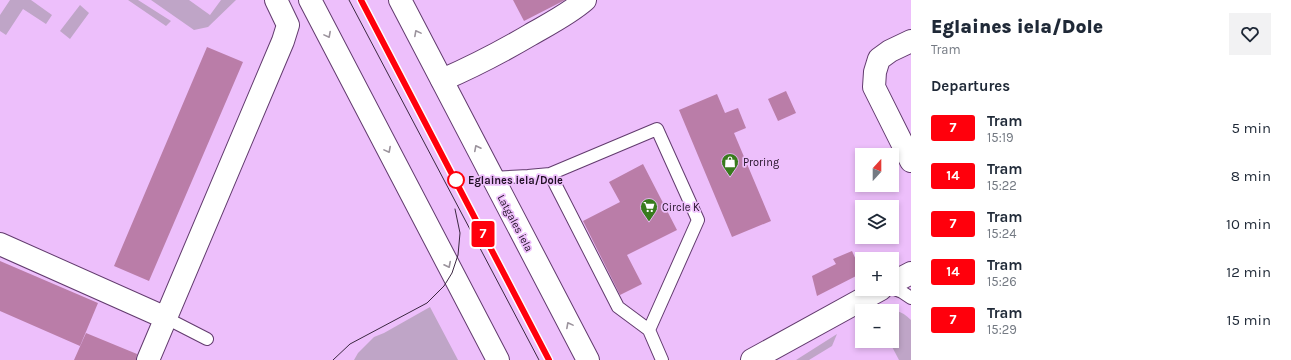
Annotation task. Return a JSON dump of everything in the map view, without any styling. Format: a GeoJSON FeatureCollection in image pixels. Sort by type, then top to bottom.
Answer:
{"type":"FeatureCollection","features":[{"type":"Feature","properties":{"kind":"main road"},"geometry":{"type":"LineString","coordinates":[[310,0],[498,360]]}},
{"type":"Feature","properties":{"kind":"main road","name":"Latgales iela"},"geometry":{"type":"LineString","coordinates":[[400,0],[588,360]]}},
{"type":"Feature","properties":{"kind":"main road"},"geometry":{"type":"LineString","coordinates":[[442,80],[482,62],[562,17],[585,0]]}},
{"type":"Feature","properties":{"kind":"main road"},"geometry":{"type":"LineString","coordinates":[[148,360],[283,41],[288,26],[281,1]]}},
{"type":"Feature","properties":{"kind":"main road"},"geometry":{"type":"LineString","coordinates":[[911,41],[890,51],[880,59],[875,72],[874,87],[911,161]]}},
{"type":"Feature","properties":{"kind":"main road"},"geometry":{"type":"LineString","coordinates":[[0,244],[166,318]]}},
{"type":"Feature","properties":{"kind":"main road"},"geometry":{"type":"LineString","coordinates":[[899,279],[911,273]]}},
{"type":"Feature","properties":{"kind":"main road"},"geometry":{"type":"LineString","coordinates":[[752,360],[868,296]]}},
{"type":"Feature","properties":{"kind":"lane"},"geometry":{"type":"LineString","coordinates":[[492,178],[550,174],[657,129],[698,220],[649,330]]}},
{"type":"Feature","properties":{"kind":"lane"},"geometry":{"type":"LineString","coordinates":[[550,174],[618,307],[649,330],[662,360]]}},
{"type":"Feature","properties":{"kind":"lane"},"geometry":{"type":"LineString","coordinates":[[899,291],[911,298]]}},
{"type":"Feature","properties":{"kind":"lane"},"geometry":{"type":"LineString","coordinates":[[166,318],[207,339]]}},
{"type":"Feature","properties":{"kind":"shaded area"},"geometry":{"type":"Polygon","coordinates":[[[10,0],[31,0],[52,15],[46,24],[23,9],[6,35],[0,31],[0,15],[10,0]]]}},
{"type":"Feature","properties":{"kind":"shaded area"},"geometry":{"type":"Polygon","coordinates":[[[128,0],[138,0],[171,21],[166,26],[128,0]]]}},
{"type":"Feature","properties":{"kind":"shaded area"},"geometry":{"type":"Polygon","coordinates":[[[151,0],[189,0],[210,15],[221,0],[236,0],[208,27],[194,30],[151,0]]]}},
{"type":"Feature","properties":{"kind":"shaded area"},"geometry":{"type":"Polygon","coordinates":[[[80,5],[89,13],[70,39],[60,31],[80,5]]]}},
{"type":"Feature","properties":{"kind":"shaded area"},"geometry":{"type":"Polygon","coordinates":[[[430,307],[458,360],[354,360],[358,353],[374,337],[430,307]]]}},
{"type":"Feature","properties":{"kind":"shaded area"},"geometry":{"type":"Polygon","coordinates":[[[899,312],[911,320],[911,360],[899,360],[893,348],[899,348],[899,312]]]}},
{"type":"Feature","properties":{"kind":"shaded area"},"geometry":{"type":"Polygon","coordinates":[[[837,334],[832,346],[809,360],[796,360],[837,334]]]}},
{"type":"Feature","properties":{"kind":"building"},"geometry":{"type":"Polygon","coordinates":[[[513,0],[565,0],[524,21],[513,0]]]}},
{"type":"Feature","properties":{"kind":"building"},"geometry":{"type":"Polygon","coordinates":[[[207,47],[243,62],[149,281],[114,266],[207,47]]]}},
{"type":"Feature","properties":{"kind":"building"},"geometry":{"type":"Polygon","coordinates":[[[786,91],[796,113],[778,121],[768,99],[786,91]]]}},
{"type":"Feature","properties":{"kind":"building","name":"Proring"},"geometry":{"type":"Polygon","coordinates":[[[717,94],[725,113],[738,108],[746,128],[734,133],[771,221],[732,237],[679,110],[717,94]]]}},
{"type":"Feature","properties":{"kind":"building"},"geometry":{"type":"Polygon","coordinates":[[[643,164],[677,230],[627,255],[642,284],[620,295],[583,221],[620,202],[609,182],[643,164]]]}},
{"type":"Feature","properties":{"kind":"building"},"geometry":{"type":"Polygon","coordinates":[[[852,251],[855,258],[855,277],[817,296],[812,276],[836,264],[833,259],[852,251]]]}},
{"type":"Feature","properties":{"kind":"building"},"geometry":{"type":"Polygon","coordinates":[[[0,261],[98,303],[80,346],[0,311],[0,261]]]}},
{"type":"Feature","properties":{"kind":"building"},"geometry":{"type":"Polygon","coordinates":[[[86,333],[137,354],[136,360],[74,360],[86,333]]]}},
{"type":"Feature","properties":{"kind":"tram line"},"geometry":{"type":"LineString","coordinates":[[349,0],[539,360]]}},
{"type":"Feature","properties":{"kind":"tram line"},"geometry":{"type":"LineString","coordinates":[[361,0],[549,360]]}},
{"type":"Feature","properties":{"kind":"tram line","name":"7"},"geometry":{"type":"LineString","coordinates":[[361,0],[549,360]]}},
{"type":"Feature","properties":{"kind":"tram line"},"geometry":{"type":"LineString","coordinates":[[333,360],[350,344],[427,303],[444,286],[452,273],[458,255],[460,233],[455,209]]}},
{"type":"Feature","properties":{"kind":"place","name":"Proring"},"geometry":{"type":"Point","coordinates":[730,177]}},
{"type":"Feature","properties":{"kind":"place","name":"Eglaines iela/Dole"},"geometry":{"type":"Point","coordinates":[456,180]}},
{"type":"Feature","properties":{"kind":"place","name":"Circle K"},"geometry":{"type":"Point","coordinates":[649,222]}}]}
